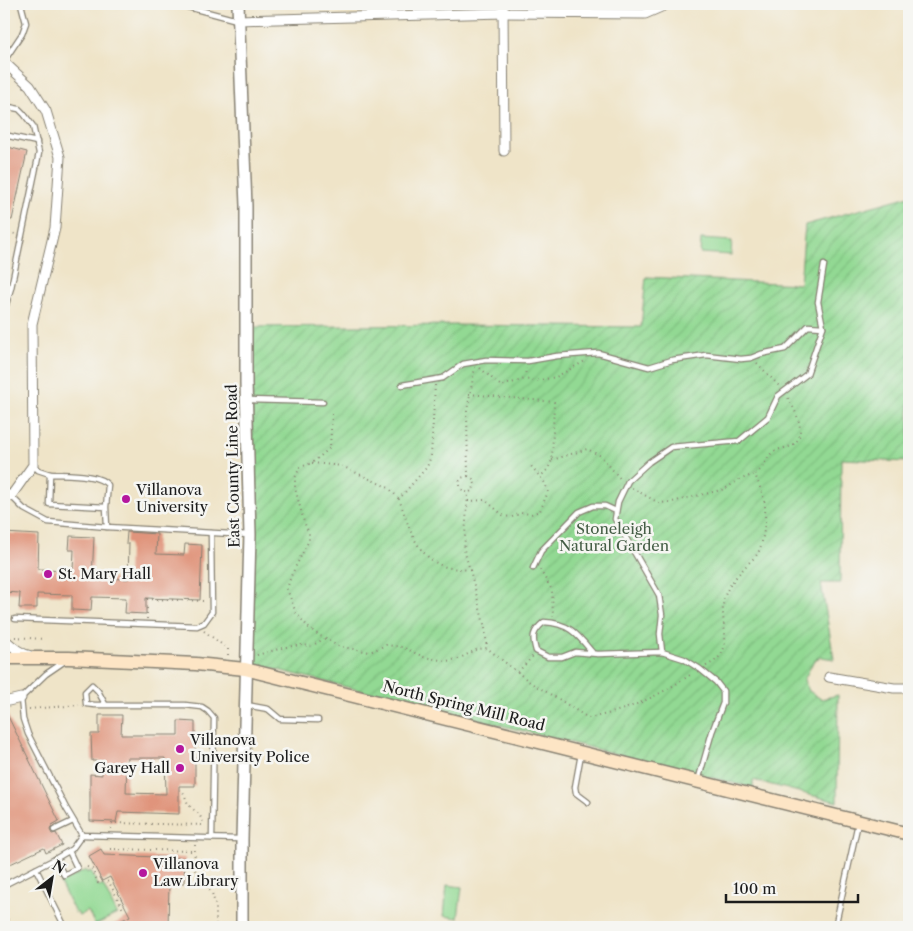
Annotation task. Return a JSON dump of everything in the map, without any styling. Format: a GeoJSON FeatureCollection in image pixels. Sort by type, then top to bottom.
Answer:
{"type":"FeatureCollection","features":[{"type":"Feature","properties":{"kind":"main road","name":"North Spring Mill Road"},"geometry":{"type":"LineString","coordinates":[[4,658],[70,658],[229,666],[246,663],[581,753],[909,834]]}},
{"type":"Feature","properties":{"kind":"street","name":"East County Line Road"},"geometry":{"type":"LineString","coordinates":[[238,4],[246,206],[250,535],[242,839],[242,927]]}},
{"type":"Feature","properties":{"kind":"street"},"geometry":{"type":"LineString","coordinates":[[238,20],[503,8],[645,14],[668,4]]}},
{"type":"Feature","properties":{"kind":"street"},"geometry":{"type":"LineString","coordinates":[[503,8],[504,151]]}},
{"type":"Feature","properties":{"kind":"street"},"geometry":{"type":"LineString","coordinates":[[4,62],[30,86],[46,111],[60,157],[55,228],[32,324],[33,465],[7,497]]}},
{"type":"Feature","properties":{"kind":"street"},"geometry":{"type":"LineString","coordinates":[[4,639],[26,655],[39,658]]}},
{"type":"Feature","properties":{"kind":"street"},"geometry":{"type":"LineString","coordinates":[[829,677],[909,688]]}},
{"type":"Feature","properties":{"kind":"street"},"geometry":{"type":"LineString","coordinates":[[4,700],[21,698]]}},
{"type":"Feature","properties":{"kind":"lane"},"geometry":{"type":"LineString","coordinates":[[4,62],[22,34],[26,23],[22,4]]}},
{"type":"Feature","properties":{"kind":"lane"},"geometry":{"type":"LineString","coordinates":[[177,4],[238,20]]}},
{"type":"Feature","properties":{"kind":"lane"},"geometry":{"type":"LineString","coordinates":[[4,106],[19,109],[33,126],[39,153],[11,288],[4,311]]}},
{"type":"Feature","properties":{"kind":"lane"},"geometry":{"type":"LineString","coordinates":[[4,135],[37,142]]}},
{"type":"Feature","properties":{"kind":"lane"},"geometry":{"type":"LineString","coordinates":[[662,652],[660,634],[662,615],[659,595],[615,519],[618,502],[627,484],[649,462],[671,447],[739,442],[768,417],[778,396],[807,374],[823,327],[818,302],[824,265]]}},
{"type":"Feature","properties":{"kind":"lane"},"geometry":{"type":"LineString","coordinates":[[402,385],[443,378],[463,364],[476,364],[486,360],[528,361],[557,356],[598,353],[649,367],[672,360],[706,356],[751,358],[785,349],[808,326],[823,327]]}},
{"type":"Feature","properties":{"kind":"lane"},"geometry":{"type":"LineString","coordinates":[[247,400],[323,402]]}},
{"type":"Feature","properties":{"kind":"lane"},"geometry":{"type":"LineString","coordinates":[[33,465],[38,470],[50,474],[96,477],[104,480],[108,485],[107,527]]}},
{"type":"Feature","properties":{"kind":"lane"},"geometry":{"type":"LineString","coordinates":[[50,474],[49,504],[106,508]]}},
{"type":"Feature","properties":{"kind":"lane"},"geometry":{"type":"LineString","coordinates":[[4,488],[7,497],[48,522],[211,534],[250,535]]}},
{"type":"Feature","properties":{"kind":"lane"},"geometry":{"type":"LineString","coordinates":[[536,568],[541,551],[579,512],[593,506],[605,506],[616,511]]}},
{"type":"Feature","properties":{"kind":"lane"},"geometry":{"type":"LineString","coordinates":[[15,619],[197,626],[204,623],[212,612],[211,534]]}},
{"type":"Feature","properties":{"kind":"lane"},"geometry":{"type":"LineString","coordinates":[[592,652],[577,634],[559,622],[544,622],[536,629],[533,640],[536,651],[548,657],[562,657],[576,652],[598,654],[662,652],[684,659],[700,668],[716,682],[723,691],[722,703],[697,782]]}},
{"type":"Feature","properties":{"kind":"lane"},"geometry":{"type":"LineString","coordinates":[[70,658],[46,674],[21,698],[23,719],[28,734],[82,835]]}},
{"type":"Feature","properties":{"kind":"lane"},"geometry":{"type":"LineString","coordinates":[[105,704],[98,691],[92,685],[85,692],[86,704],[185,705],[202,707],[208,710],[214,718],[212,838]]}},
{"type":"Feature","properties":{"kind":"lane"},"geometry":{"type":"LineString","coordinates":[[245,705],[268,709],[280,719],[318,720]]}},
{"type":"Feature","properties":{"kind":"lane"},"geometry":{"type":"LineString","coordinates":[[581,753],[575,787],[576,793],[588,802]]}},
{"type":"Feature","properties":{"kind":"lane"},"geometry":{"type":"LineString","coordinates":[[54,830],[73,821]]}},
{"type":"Feature","properties":{"kind":"lane"},"geometry":{"type":"LineString","coordinates":[[834,927],[858,822]]}},
{"type":"Feature","properties":{"kind":"lane"},"geometry":{"type":"LineString","coordinates":[[82,835],[242,839]]}},
{"type":"Feature","properties":{"kind":"lane"},"geometry":{"type":"LineString","coordinates":[[4,885],[69,851],[82,835]]}},
{"type":"Feature","properties":{"kind":"lane"},"geometry":{"type":"LineString","coordinates":[[56,859],[64,874],[78,868],[69,851]]}},
{"type":"Feature","properties":{"kind":"lane"},"geometry":{"type":"LineString","coordinates":[[36,869],[65,927]]}},
{"type":"Feature","properties":{"kind":"lane"},"geometry":{"type":"LineString","coordinates":[[4,918],[8,927]]}},
{"type":"Feature","properties":{"kind":"path"},"geometry":{"type":"LineString","coordinates":[[4,231],[15,234]]}},
{"type":"Feature","properties":{"kind":"path"},"geometry":{"type":"LineString","coordinates":[[468,476],[467,411],[476,364],[501,386],[525,379],[535,381],[556,378],[598,353]]}},
{"type":"Feature","properties":{"kind":"path"},"geometry":{"type":"LineString","coordinates":[[552,460],[587,449],[601,456],[619,479],[642,495],[659,503],[725,489],[739,480],[755,474],[764,465],[770,454],[777,449],[794,444],[800,436],[799,422],[794,407],[784,392],[751,358]]}},
{"type":"Feature","properties":{"kind":"path"},"geometry":{"type":"LineString","coordinates":[[525,379],[528,361]]}},
{"type":"Feature","properties":{"kind":"path"},"geometry":{"type":"LineString","coordinates":[[399,499],[426,467],[431,456],[436,380]]}},
{"type":"Feature","properties":{"kind":"path"},"geometry":{"type":"LineString","coordinates":[[469,394],[554,402],[552,460],[548,469],[540,477]]}},
{"type":"Feature","properties":{"kind":"path"},"geometry":{"type":"LineString","coordinates":[[332,414],[330,448],[312,463],[300,467],[295,478],[299,504],[309,533],[309,540],[291,576],[287,589],[296,613],[309,628],[337,646],[370,652],[386,645],[402,647],[424,657],[446,661],[458,659],[478,649],[487,648],[531,683],[588,718],[608,715],[631,707],[673,686],[719,658],[726,638],[723,608],[724,597],[731,583],[759,552],[764,531],[764,501],[755,474]]}},
{"type":"Feature","properties":{"kind":"path"},"geometry":{"type":"LineString","coordinates":[[312,463],[342,466],[389,488],[399,499],[416,545],[429,558],[446,566],[470,570]]}},
{"type":"Feature","properties":{"kind":"path"},"geometry":{"type":"LineString","coordinates":[[468,501],[485,500],[504,516],[512,518],[521,513],[531,514],[540,511],[548,492],[545,483],[531,466]]}},
{"type":"Feature","properties":{"kind":"path"},"geometry":{"type":"LineString","coordinates":[[468,476],[473,479],[475,484],[473,490],[468,492],[461,489],[459,482],[461,478],[468,476]]}},
{"type":"Feature","properties":{"kind":"path"},"geometry":{"type":"LineString","coordinates":[[468,492],[464,550],[485,628],[487,648]]}},
{"type":"Feature","properties":{"kind":"path"},"geometry":{"type":"LineString","coordinates":[[536,568],[552,590],[552,622]]}},
{"type":"Feature","properties":{"kind":"path"},"geometry":{"type":"LineString","coordinates":[[146,624],[147,599],[212,602]]}},
{"type":"Feature","properties":{"kind":"path"},"geometry":{"type":"LineString","coordinates":[[197,626],[228,649],[229,666]]}},
{"type":"Feature","properties":{"kind":"path"},"geometry":{"type":"LineString","coordinates":[[13,637],[43,639]]}},
{"type":"Feature","properties":{"kind":"path"},"geometry":{"type":"LineString","coordinates":[[246,663],[286,647],[310,646],[326,638]]}},
{"type":"Feature","properties":{"kind":"path"},"geometry":{"type":"LineString","coordinates":[[518,672],[532,658],[536,651]]}},
{"type":"Feature","properties":{"kind":"path"},"geometry":{"type":"LineString","coordinates":[[22,710],[86,704]]}},
{"type":"Feature","properties":{"kind":"path"},"geometry":{"type":"LineString","coordinates":[[103,828],[111,829],[112,823],[203,825],[201,817],[189,805],[185,793],[181,790]]}},
{"type":"Feature","properties":{"kind":"path"},"geometry":{"type":"LineString","coordinates":[[195,838],[195,871],[208,888],[214,900],[216,927]]}},
{"type":"Feature","properties":{"kind":"path"},"geometry":{"type":"LineString","coordinates":[[110,848],[194,851]]}},
{"type":"Feature","properties":{"kind":"path"},"geometry":{"type":"LineString","coordinates":[[86,867],[92,869],[98,883],[106,880],[109,882],[124,911]]}},
{"type":"Feature","properties":{"kind":"green space","name":"Stoneleigh Natural Garden"},"geometry":{"type":"Polygon","coordinates":[[[909,196],[909,462],[841,459],[840,583],[821,583],[834,659],[821,657],[814,660],[804,680],[809,691],[821,699],[838,695],[837,802],[753,780],[753,788],[254,664],[252,584],[252,327],[458,325],[641,327],[646,277],[800,284],[805,225],[909,196]]]}},
{"type":"Feature","properties":{"kind":"green space"},"geometry":{"type":"Polygon","coordinates":[[[701,239],[732,241],[731,255],[700,253],[701,239]]]}},
{"type":"Feature","properties":{"kind":"green space"},"geometry":{"type":"Polygon","coordinates":[[[86,870],[87,873],[91,871],[99,887],[103,885],[117,914],[95,925],[88,911],[79,916],[77,912],[75,913],[60,883],[86,870]]]}},
{"type":"Feature","properties":{"kind":"green space"},"geometry":{"type":"Polygon","coordinates":[[[447,885],[462,887],[458,918],[444,916],[447,885]]]}},
{"type":"Feature","properties":{"kind":"building"},"geometry":{"type":"Polygon","coordinates":[[[4,146],[27,152],[12,220],[4,219],[4,146]]]}},
{"type":"Feature","properties":{"kind":"building","name":"St. Mary Hall"},"geometry":{"type":"Polygon","coordinates":[[[127,532],[157,534],[156,554],[184,555],[185,544],[202,545],[200,600],[146,598],[146,614],[125,613],[126,598],[92,597],[91,611],[72,610],[72,595],[37,594],[37,608],[19,608],[20,593],[4,592],[4,533],[39,535],[38,569],[73,570],[74,550],[69,550],[70,536],[94,537],[92,578],[128,579],[129,544],[126,544],[127,532]]]}},
{"type":"Feature","properties":{"kind":"building"},"geometry":{"type":"Polygon","coordinates":[[[4,708],[59,821],[52,825],[50,830],[52,834],[56,833],[62,845],[46,853],[44,848],[4,867],[4,708]]]}},
{"type":"Feature","properties":{"kind":"building","name":"Garey Hall"},"geometry":{"type":"Polygon","coordinates":[[[99,715],[122,715],[121,735],[178,735],[178,721],[195,722],[195,786],[179,786],[179,814],[118,812],[116,822],[90,821],[90,774],[102,775],[101,761],[92,761],[91,734],[99,734],[99,715]],[[127,758],[126,793],[166,794],[165,758],[127,758]]]}},
{"type":"Feature","properties":{"kind":"building"},"geometry":{"type":"Polygon","coordinates":[[[101,849],[104,855],[185,858],[184,883],[169,883],[168,927],[108,927],[130,916],[110,877],[102,881],[89,856],[101,849]]]}},
{"type":"Feature","properties":{"kind":"place","name":"Villanova University"},"geometry":{"type":"Point","coordinates":[126,499]}},
{"type":"Feature","properties":{"kind":"place","name":"St. Mary Hall"},"geometry":{"type":"Point","coordinates":[48,574]}},
{"type":"Feature","properties":{"kind":"place","name":"Villanova University Police"},"geometry":{"type":"Point","coordinates":[180,749]}},
{"type":"Feature","properties":{"kind":"place","name":"Garey Hall"},"geometry":{"type":"Point","coordinates":[180,768]}},
{"type":"Feature","properties":{"kind":"place","name":"Villanova Law Library"},"geometry":{"type":"Point","coordinates":[143,873]}}]}
